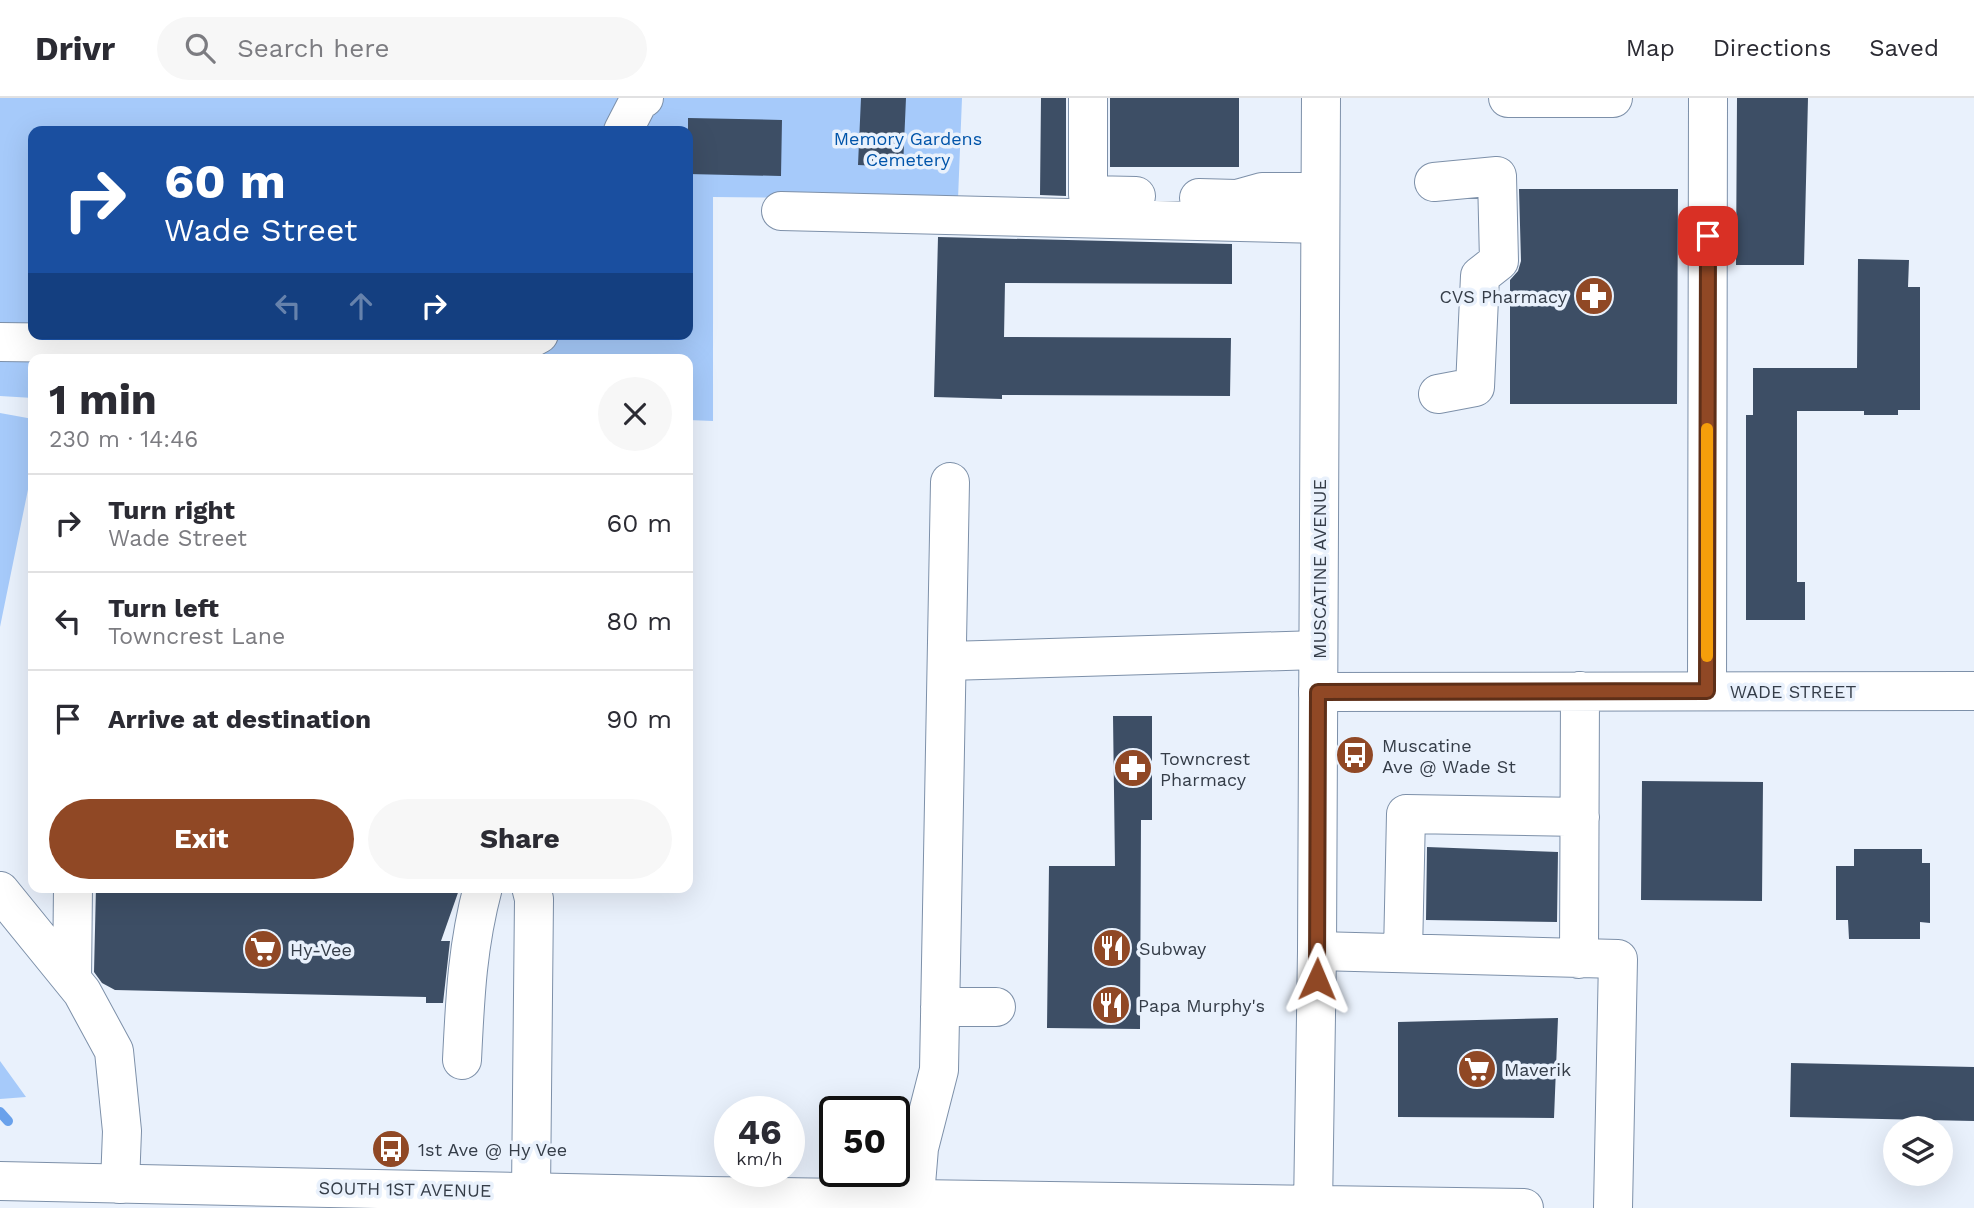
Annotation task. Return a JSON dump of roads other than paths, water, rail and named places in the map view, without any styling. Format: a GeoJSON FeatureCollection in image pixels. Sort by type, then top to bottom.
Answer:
{"type":"FeatureCollection","features":[{"type":"Feature","properties":{"kind":"main road"},"geometry":{"type":"LineString","coordinates":[[626,126],[639,100],[644,98]]}},
{"type":"Feature","properties":{"kind":"main road"},"geometry":{"type":"LineString","coordinates":[[1088,98],[1088,195],[1237,199],[1262,192],[1320,208]]}},
{"type":"Feature","properties":{"kind":"main road","name":"MUSCATINE AVENUE"},"geometry":{"type":"LineString","coordinates":[[1313,1207],[1317,951],[1321,98]]}},
{"type":"Feature","properties":{"kind":"main road"},"geometry":{"type":"LineString","coordinates":[[1508,98],[1613,98]]}},
{"type":"Feature","properties":{"kind":"main road"},"geometry":{"type":"LineString","coordinates":[[1707,691],[1708,98]]}},
{"type":"Feature","properties":{"kind":"main road"},"geometry":{"type":"LineString","coordinates":[[1434,182],[1497,176],[1499,249],[1499,261],[1480,275],[1475,387],[1438,394]]}},
{"type":"Feature","properties":{"kind":"main road"},"geometry":{"type":"LineString","coordinates":[[781,211],[1320,208]]}},
{"type":"Feature","properties":{"kind":"main road"},"geometry":{"type":"LineString","coordinates":[[0,342],[482,348],[528,340]]}},
{"type":"Feature","properties":{"kind":"main road"},"geometry":{"type":"LineString","coordinates":[[914,1203],[919,1147],[939,1070],[950,482]]}},
{"type":"Feature","properties":{"kind":"main road"},"geometry":{"type":"LineString","coordinates":[[947,661],[1318,650]]}},
{"type":"Feature","properties":{"kind":"main road"},"geometry":{"type":"LineString","coordinates":[[1579,959],[1580,691]]}},
{"type":"Feature","properties":{"kind":"main road","name":"WADE STREET"},"geometry":{"type":"LineString","coordinates":[[1318,692],[1974,691]]}},
{"type":"Feature","properties":{"kind":"main road"},"geometry":{"type":"LineString","coordinates":[[1404,953],[1406,814],[1580,817]]}},
{"type":"Feature","properties":{"kind":"main road"},"geometry":{"type":"LineString","coordinates":[[0,891],[82,992],[114,1052],[122,1131],[120,1184]]}},
{"type":"Feature","properties":{"kind":"main road"},"geometry":{"type":"LineString","coordinates":[[72,979],[73,893]]}},
{"type":"Feature","properties":{"kind":"main road"},"geometry":{"type":"LineString","coordinates":[[462,1060],[466,977],[472,928],[481,893]]}},
{"type":"Feature","properties":{"kind":"main road"},"geometry":{"type":"LineString","coordinates":[[531,1192],[532,893]]}},
{"type":"Feature","properties":{"kind":"main road"},"geometry":{"type":"LineString","coordinates":[[1317,951],[1618,959],[1613,1208]]}},
{"type":"Feature","properties":{"kind":"main road"},"geometry":{"type":"LineString","coordinates":[[940,1007],[996,1007]]}},
{"type":"Feature","properties":{"kind":"main road","name":"SOUTH 1ST AVENUE"},"geometry":{"type":"LineString","coordinates":[[0,1181],[439,1199],[531,1192],[708,1202],[1524,1208]]}},
{"type":"Feature","properties":{"kind":"waterway"},"geometry":{"type":"LineString","coordinates":[[0,1112],[8,1121]]}},
{"type":"Feature","properties":{"kind":"place","name":"CVS Pharmacy"},"geometry":{"type":"Point","coordinates":[1594,296]}},
{"type":"Feature","properties":{"kind":"place","name":"Muscatine Ave @ Wade St"},"geometry":{"type":"Point","coordinates":[1355,755]}},
{"type":"Feature","properties":{"kind":"place","name":"Towncrest Pharmacy"},"geometry":{"type":"Point","coordinates":[1133,768]}},
{"type":"Feature","properties":{"kind":"place","name":"Subway"},"geometry":{"type":"Point","coordinates":[1112,948]}},
{"type":"Feature","properties":{"kind":"place","name":"Hy-Vee"},"geometry":{"type":"Point","coordinates":[263,949]}},
{"type":"Feature","properties":{"kind":"place","name":"Papa Murphy's"},"geometry":{"type":"Point","coordinates":[1111,1005]}},
{"type":"Feature","properties":{"kind":"place","name":"Maverik"},"geometry":{"type":"Point","coordinates":[1477,1069]}},
{"type":"Feature","properties":{"kind":"place","name":"1st Ave @ Hy Vee"},"geometry":{"type":"Point","coordinates":[391,1149]}},
{"type":"Feature","properties":{"kind":"park label","name":"Memory Gardens Cemetery"},"geometry":{"type":"Point","coordinates":[908,148]}}]}
